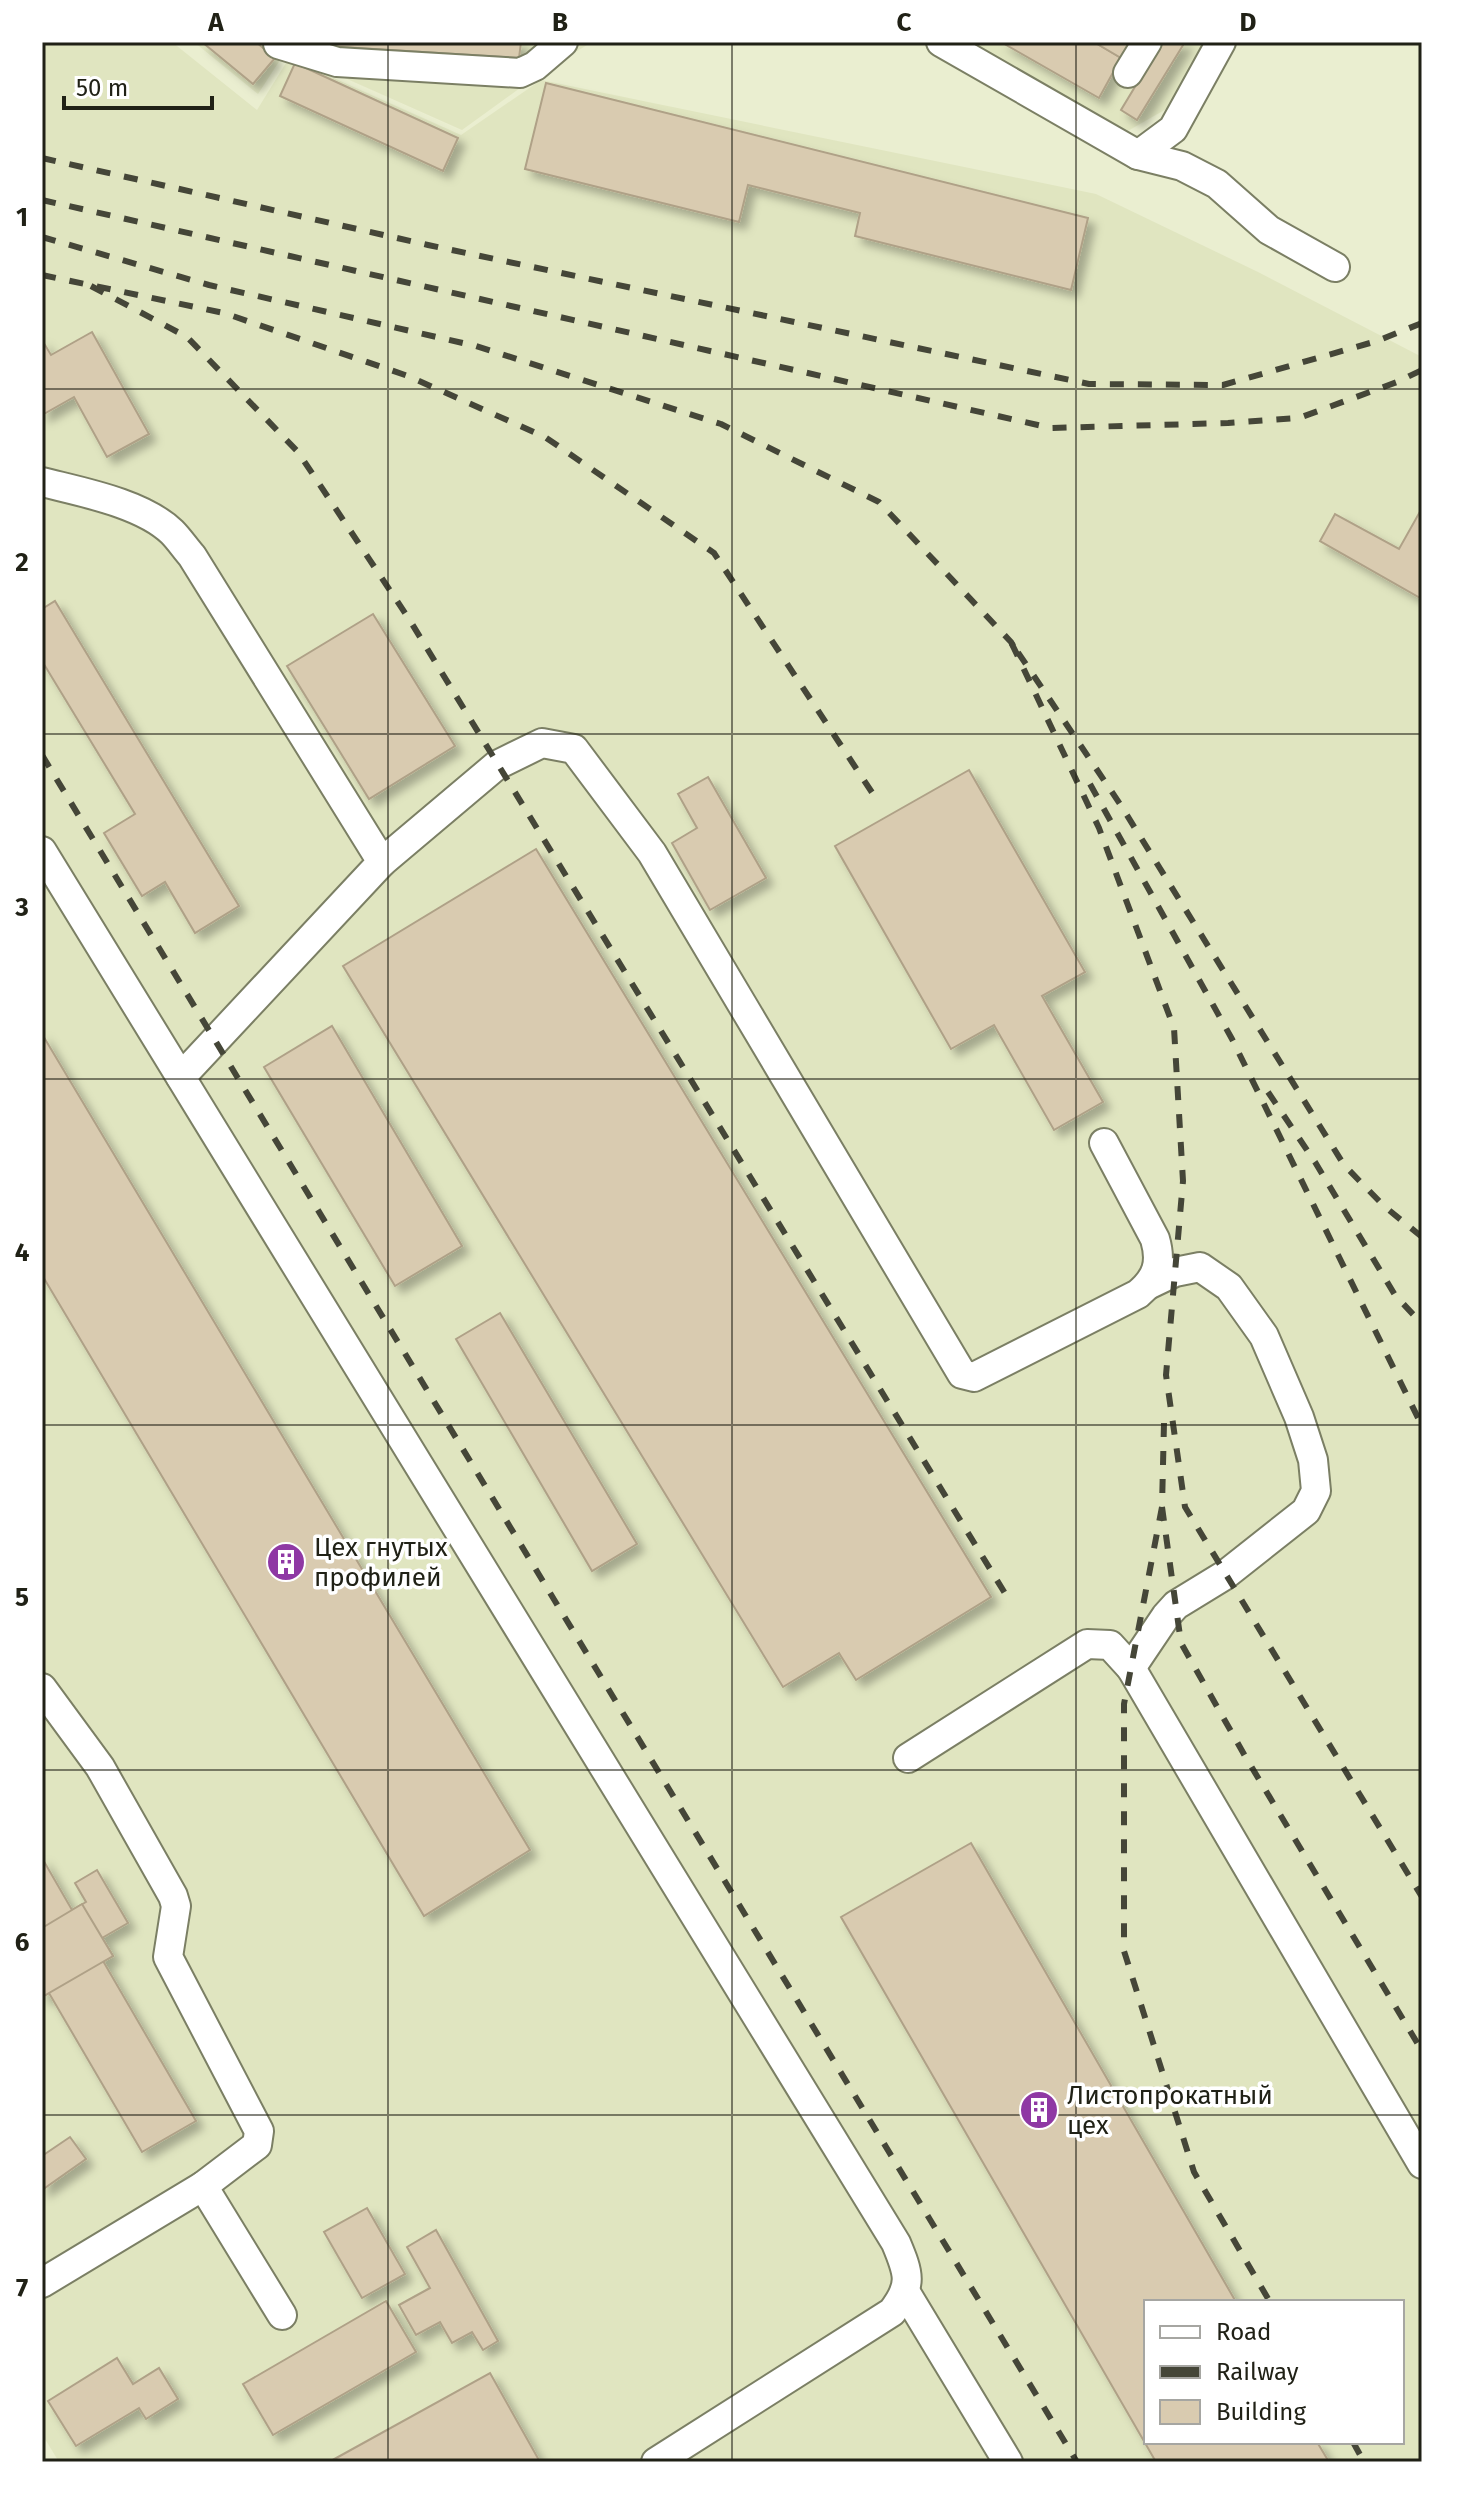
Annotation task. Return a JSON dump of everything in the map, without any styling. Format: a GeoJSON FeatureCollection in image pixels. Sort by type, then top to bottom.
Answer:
{"type":"FeatureCollection","features":[{"type":"Feature","properties":{"kind":"street"},"geometry":{"type":"LineString","coordinates":[[278,43],[337,62],[520,73],[535,66],[563,42]]}},
{"type":"Feature","properties":{"kind":"street"},"geometry":{"type":"LineString","coordinates":[[941,42],[1138,155],[1182,166],[1217,184],[1269,230],[1335,267]]}},
{"type":"Feature","properties":{"kind":"street"},"geometry":{"type":"LineString","coordinates":[[1128,73],[1147,42]]}},
{"type":"Feature","properties":{"kind":"street"},"geometry":{"type":"LineString","coordinates":[[1138,155],[1173,129],[1221,42]]}},
{"type":"Feature","properties":{"kind":"street"},"geometry":{"type":"LineString","coordinates":[[42,482],[144,513],[171,530],[192,556],[382,862]]}},
{"type":"Feature","properties":{"kind":"street"},"geometry":{"type":"LineString","coordinates":[[181,1077],[382,862],[497,765],[542,743],[574,749],[652,853],[962,1374],[974,1377],[1138,1294],[1150,1284],[1175,1272],[1200,1267],[1229,1287],[1264,1336],[1299,1417],[1313,1460],[1316,1491],[1306,1511],[1225,1575],[1176,1605],[1131,1668]]}},
{"type":"Feature","properties":{"kind":"street"},"geometry":{"type":"LineString","coordinates":[[42,851],[896,2243],[906,2266],[906,2293],[1008,2462]]}},
{"type":"Feature","properties":{"kind":"street"},"geometry":{"type":"LineString","coordinates":[[1104,1143],[1155,1239],[1160,1255],[1150,1284]]}},
{"type":"Feature","properties":{"kind":"street"},"geometry":{"type":"LineString","coordinates":[[908,1758],[1087,1644],[1110,1645],[1131,1668],[1422,2164]]}},
{"type":"Feature","properties":{"kind":"street"},"geometry":{"type":"LineString","coordinates":[[42,1688],[100,1767],[173,1896],[176,1906],[168,1957],[259,2131],[257,2145],[247,2155],[203,2186],[42,2283]]}},
{"type":"Feature","properties":{"kind":"street"},"geometry":{"type":"LineString","coordinates":[[203,2186],[282,2315]]}},
{"type":"Feature","properties":{"kind":"street"},"geometry":{"type":"LineString","coordinates":[[656,2462],[892,2312],[906,2293]]}},
{"type":"Feature","properties":{"kind":"shaded area"},"geometry":{"type":"Polygon","coordinates":[[[42,42],[172,42],[257,110],[289,58],[461,135],[541,80],[1096,194],[1258,272],[1422,357],[1422,2462],[59,2462],[42,2434],[42,42]]]}},
{"type":"Feature","properties":{"kind":"shaded area"},"geometry":{"type":"Polygon","coordinates":[[[194,42],[592,42],[538,75],[462,130],[291,54],[284,54],[258,94],[194,42]]]}},
{"type":"Feature","properties":{"kind":"shaded area"},"geometry":{"type":"Polygon","coordinates":[[[968,42],[1208,42],[1175,104],[1126,132],[968,42]]]}},
{"type":"Feature","properties":{"kind":"building"},"geometry":{"type":"Polygon","coordinates":[[[202,42],[256,42],[275,58],[253,84],[202,42]]]}},
{"type":"Feature","properties":{"kind":"building"},"geometry":{"type":"Polygon","coordinates":[[[325,42],[521,42],[519,58],[325,46],[325,42]]]}},
{"type":"Feature","properties":{"kind":"building"},"geometry":{"type":"Polygon","coordinates":[[[1001,42],[1094,42],[1121,58],[1099,98],[1001,42]]]}},
{"type":"Feature","properties":{"kind":"building"},"geometry":{"type":"Polygon","coordinates":[[[1094,42],[1132,42],[1121,58],[1094,42]]]}},
{"type":"Feature","properties":{"kind":"building"},"geometry":{"type":"Polygon","coordinates":[[[1162,42],[1185,42],[1137,120],[1121,110],[1162,42]]]}},
{"type":"Feature","properties":{"kind":"building"},"geometry":{"type":"Polygon","coordinates":[[[295,63],[458,138],[443,171],[280,96],[295,63]]]}},
{"type":"Feature","properties":{"kind":"building"},"geometry":{"type":"Polygon","coordinates":[[[546,83],[1088,218],[1071,290],[855,236],[860,213],[748,185],[739,222],[525,169],[546,83]]]}},
{"type":"Feature","properties":{"kind":"building"},"geometry":{"type":"Polygon","coordinates":[[[92,332],[149,434],[107,457],[74,397],[42,415],[42,340],[51,355],[92,332]]]}},
{"type":"Feature","properties":{"kind":"building"},"geometry":{"type":"Polygon","coordinates":[[[1422,508],[1422,599],[1320,541],[1335,514],[1399,549],[1422,508]]]}},
{"type":"Feature","properties":{"kind":"building"},"geometry":{"type":"Polygon","coordinates":[[[55,601],[239,906],[195,933],[165,882],[142,896],[104,833],[135,814],[42,661],[42,609],[55,601]]]}},
{"type":"Feature","properties":{"kind":"building"},"geometry":{"type":"Polygon","coordinates":[[[373,614],[455,746],[369,799],[287,666],[373,614]]]}},
{"type":"Feature","properties":{"kind":"building"},"geometry":{"type":"Polygon","coordinates":[[[969,770],[1085,972],[1042,996],[1103,1102],[1054,1130],[994,1025],[951,1049],[835,846],[969,770]]]}},
{"type":"Feature","properties":{"kind":"building"},"geometry":{"type":"Polygon","coordinates":[[[708,777],[766,878],[710,910],[672,843],[697,828],[678,794],[708,777]]]}},
{"type":"Feature","properties":{"kind":"building"},"geometry":{"type":"Polygon","coordinates":[[[536,849],[991,1597],[856,1680],[839,1653],[783,1687],[343,966],[536,849]]]}},
{"type":"Feature","properties":{"kind":"building"},"geometry":{"type":"Polygon","coordinates":[[[332,1026],[462,1246],[395,1286],[264,1067],[332,1026]]]}},
{"type":"Feature","properties":{"kind":"building","name":"Цех гнутых профилей"},"geometry":{"type":"Polygon","coordinates":[[[42,1034],[530,1850],[424,1916],[42,1275],[42,1034]]]}},
{"type":"Feature","properties":{"kind":"building"},"geometry":{"type":"Polygon","coordinates":[[[500,1313],[637,1544],[592,1571],[456,1339],[500,1313]]]}},
{"type":"Feature","properties":{"kind":"building","name":"Листопрокатный цех"},"geometry":{"type":"Polygon","coordinates":[[[971,1843],[1235,2300],[1144,2300],[1144,2441],[841,1917],[971,1843]]]}},
{"type":"Feature","properties":{"kind":"building"},"geometry":{"type":"Polygon","coordinates":[[[42,1858],[72,1910],[86,1902],[75,1883],[97,1870],[128,1923],[102,1938],[113,1956],[103,1961],[196,2121],[142,2152],[49,1993],[42,1997],[42,1858]]]}},
{"type":"Feature","properties":{"kind":"building"},"geometry":{"type":"Polygon","coordinates":[[[82,1904],[113,1956],[42,1997],[42,1928],[82,1904]]]}},
{"type":"Feature","properties":{"kind":"building"},"geometry":{"type":"Polygon","coordinates":[[[70,2137],[86,2159],[42,2190],[42,2156],[70,2137]]]}},
{"type":"Feature","properties":{"kind":"building"},"geometry":{"type":"Polygon","coordinates":[[[367,2208],[405,2274],[362,2298],[324,2232],[367,2208]]]}},
{"type":"Feature","properties":{"kind":"building"},"geometry":{"type":"Polygon","coordinates":[[[436,2230],[498,2341],[483,2350],[472,2332],[452,2343],[440,2322],[416,2335],[399,2305],[430,2288],[407,2247],[436,2230]]]}},
{"type":"Feature","properties":{"kind":"building"},"geometry":{"type":"Polygon","coordinates":[[[386,2301],[416,2352],[273,2435],[243,2384],[386,2301]]]}},
{"type":"Feature","properties":{"kind":"building"},"geometry":{"type":"Polygon","coordinates":[[[117,2358],[133,2384],[159,2368],[178,2399],[146,2419],[139,2408],[76,2446],[48,2401],[117,2358]]]}},
{"type":"Feature","properties":{"kind":"building"},"geometry":{"type":"Polygon","coordinates":[[[490,2373],[540,2462],[329,2462],[490,2373]]]}},
{"type":"Feature","properties":{"kind":"building","name":"Листопрокатный цех"},"geometry":{"type":"Polygon","coordinates":[[[1146,2444],[1318,2444],[1329,2462],[1156,2462],[1146,2444]]]}},
{"type":"Feature","properties":{"kind":"railway"},"geometry":{"type":"LineString","coordinates":[[42,158],[428,245],[1089,384],[1223,385],[1377,341],[1422,323]]}},
{"type":"Feature","properties":{"kind":"railway"},"geometry":{"type":"LineString","coordinates":[[42,200],[1051,428],[1299,418],[1422,370]]}},
{"type":"Feature","properties":{"kind":"railway"},"geometry":{"type":"LineString","coordinates":[[42,237],[209,285],[476,346],[721,424],[879,502],[1011,642],[1016,651]]}},
{"type":"Feature","properties":{"kind":"railway"},"geometry":{"type":"LineString","coordinates":[[42,275],[224,313],[408,376],[545,437],[714,553],[877,800]]}},
{"type":"Feature","properties":{"kind":"railway"},"geometry":{"type":"LineString","coordinates":[[91,286],[187,337],[298,452],[409,619],[1006,1595]]}},
{"type":"Feature","properties":{"kind":"railway"},"geometry":{"type":"LineString","coordinates":[[1422,1237],[1384,1206],[1344,1165],[1120,804],[1011,642],[1099,828],[1174,1028],[1183,1181],[1166,1375],[1185,1507],[1422,1897]]}},
{"type":"Feature","properties":{"kind":"railway"},"geometry":{"type":"LineString","coordinates":[[42,755],[1077,2462]]}},
{"type":"Feature","properties":{"kind":"railway"},"geometry":{"type":"LineString","coordinates":[[1090,784],[1232,1039],[1422,1426]]}},
{"type":"Feature","properties":{"kind":"railway"},"geometry":{"type":"LineString","coordinates":[[1268,1092],[1315,1162],[1395,1295],[1422,1324]]}},
{"type":"Feature","properties":{"kind":"railway"},"geometry":{"type":"LineString","coordinates":[[1164,1423],[1162,1507],[1181,1643],[1422,2051]]}},
{"type":"Feature","properties":{"kind":"railway"},"geometry":{"type":"LineString","coordinates":[[1162,1507],[1124,1704],[1124,1951],[1194,2172],[1269,2300]]}},
{"type":"Feature","properties":{"kind":"railway"},"geometry":{"type":"LineString","coordinates":[[1354,2444],[1364,2462]]}},
{"type":"Feature","properties":{"kind":"place","name":"Цех гнутых профилей"},"geometry":{"type":"Point","coordinates":[286,1562]}},
{"type":"Feature","properties":{"kind":"place","name":"Листопрокатный цех"},"geometry":{"type":"Point","coordinates":[1039,2110]}}]}
